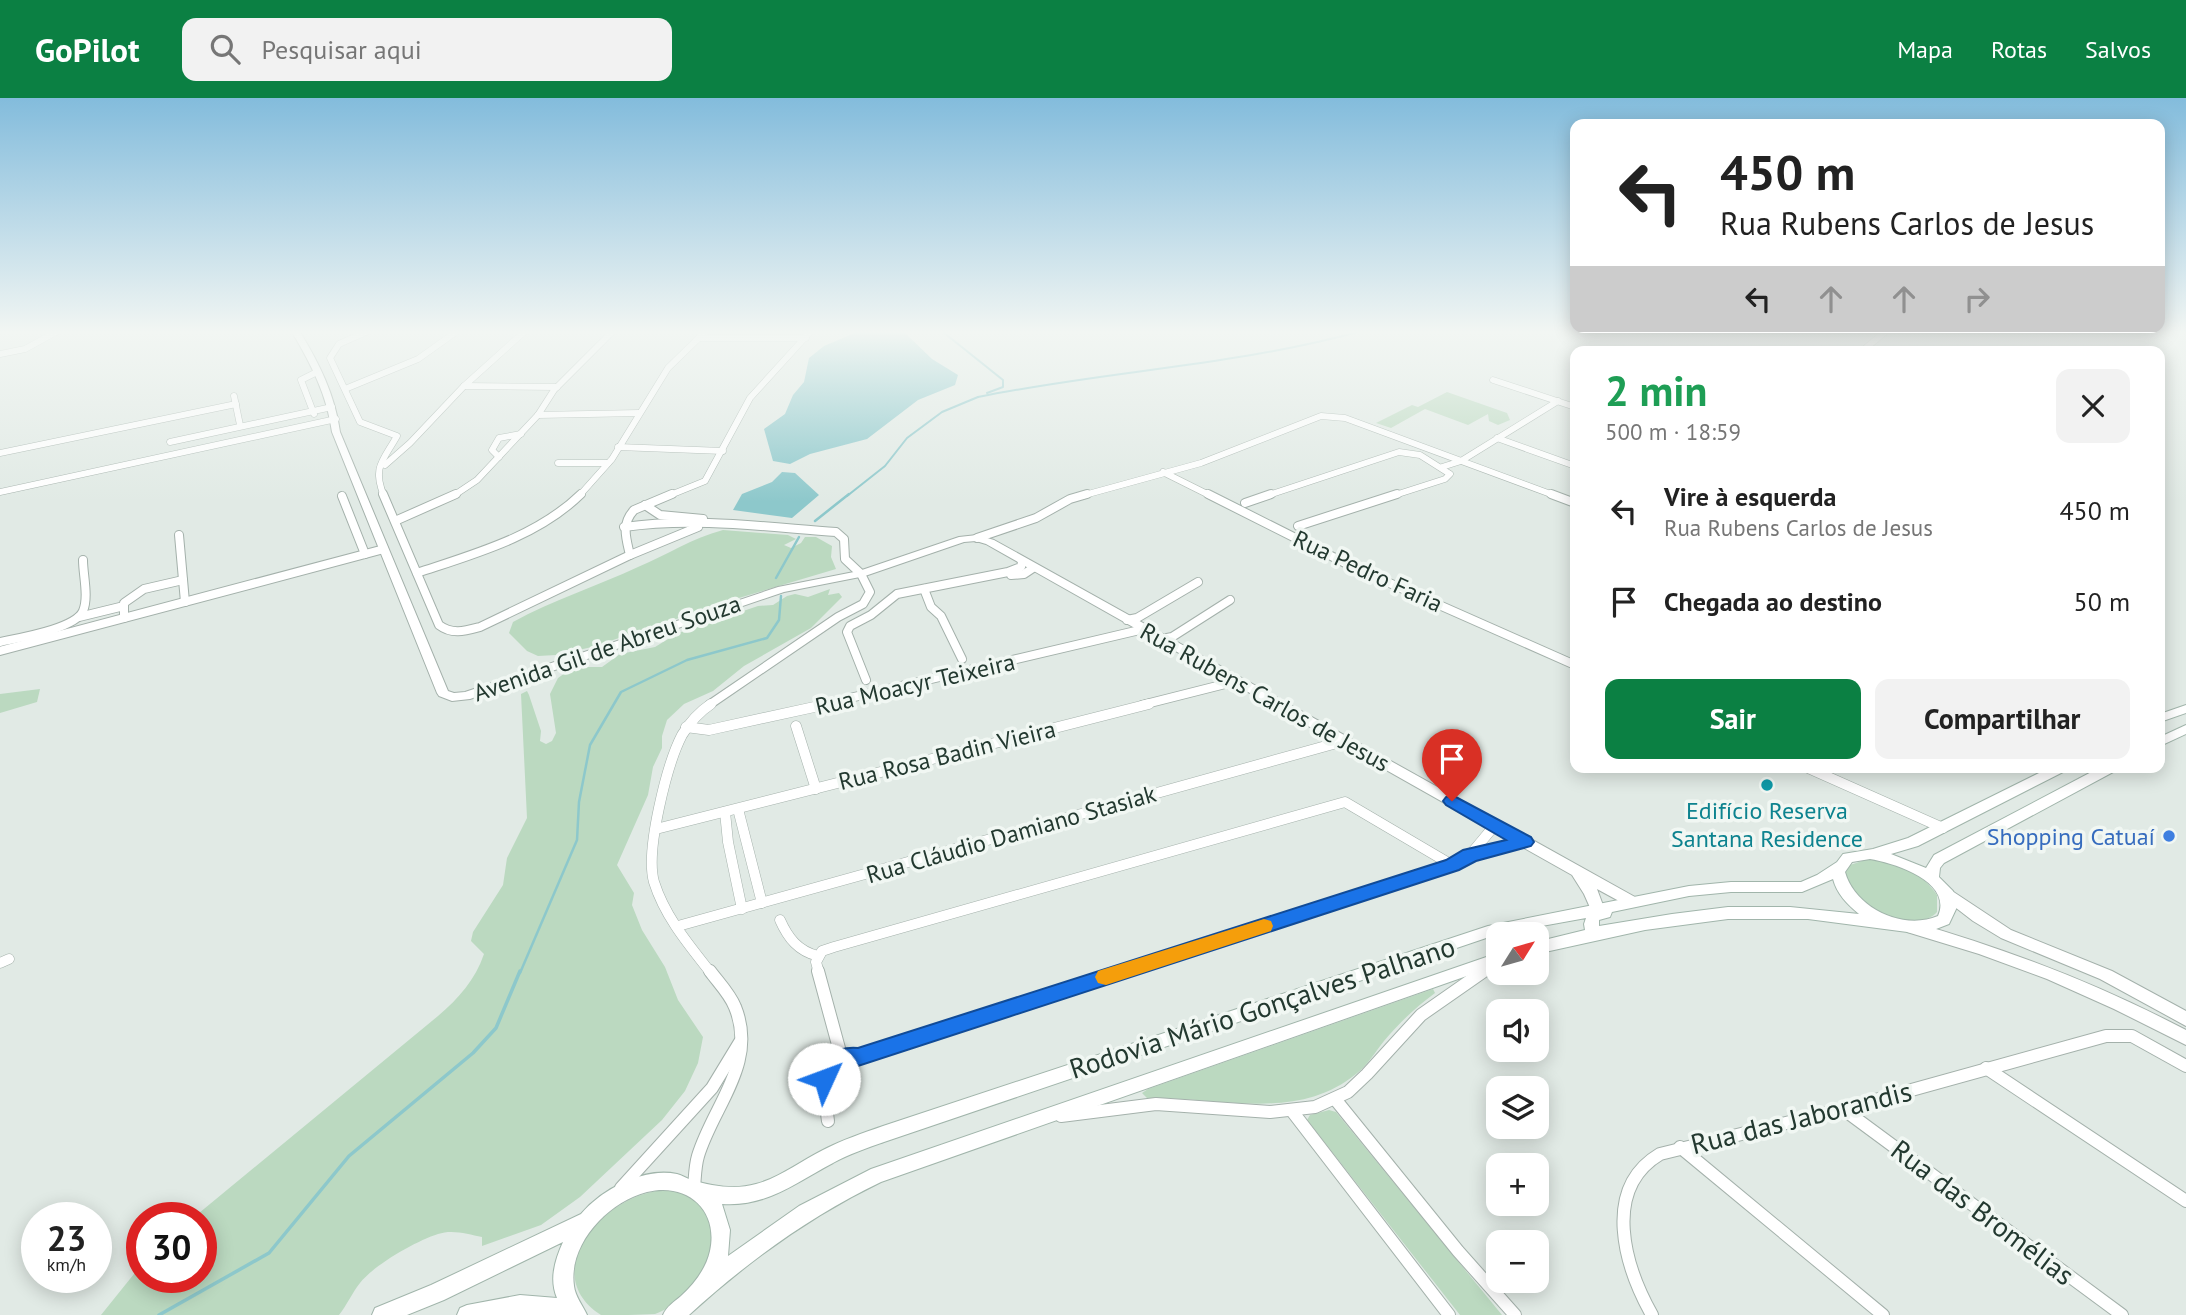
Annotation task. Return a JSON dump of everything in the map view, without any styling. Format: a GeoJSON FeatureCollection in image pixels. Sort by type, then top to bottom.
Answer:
{"type":"FeatureCollection","features":[{"type":"Feature","properties":{"kind":"main road","name":"Avenida Gil de Abreu Souza"},"geometry":{"type":"LineString","coordinates":[[324,389],[336,419],[336,432],[443,693],[457,697],[782,589],[861,574]]}},
{"type":"Feature","properties":{"kind":"main road"},"geometry":{"type":"LineString","coordinates":[[861,574],[955,541],[977,538]]}},
{"type":"Feature","properties":{"kind":"main road","name":"Rua Rubens Carlos de Jesus"},"geometry":{"type":"LineString","coordinates":[[977,538],[1630,901]]}},
{"type":"Feature","properties":{"kind":"main road"},"geometry":{"type":"LineString","coordinates":[[2165,716],[2186,709]]}},
{"type":"Feature","properties":{"kind":"main road"},"geometry":{"type":"LineString","coordinates":[[2165,740],[2186,729]]}},
{"type":"Feature","properties":{"kind":"main road"},"geometry":{"type":"LineString","coordinates":[[1870,854],[1892,849],[1942,828],[2050,773]]}},
{"type":"Feature","properties":{"kind":"main road"},"geometry":{"type":"LineString","coordinates":[[1549,945],[1686,918],[1754,912],[1830,915],[1924,928],[1944,920],[1950,910],[1937,884],[1933,867],[1939,859],[2101,773]]}},
{"type":"Feature","properties":{"kind":"main road"},"geometry":{"type":"LineString","coordinates":[[1870,854],[1900,860],[2006,934],[2116,980],[2186,1019]]}},
{"type":"Feature","properties":{"kind":"main road","name":"Rodovia Mário Gonçalves Palhano"},"geometry":{"type":"LineString","coordinates":[[611,1198],[649,1183],[675,1182],[730,1198],[753,1196],[766,1192],[828,1156],[883,1134],[1446,944],[1630,901],[1718,888],[1802,887],[1822,879],[1848,858],[1870,854]]}},
{"type":"Feature","properties":{"kind":"main road"},"geometry":{"type":"LineString","coordinates":[[1840,866],[1838,877],[1850,897],[1874,915],[1900,925],[1981,947],[2035,967],[2096,992],[2186,1038]]}},
{"type":"Feature","properties":{"kind":"main road","name":"Rua Rubens Carlos de Jesus"},"geometry":{"type":"LineString","coordinates":[[1572,868],[1591,892],[1597,908]]}},
{"type":"Feature","properties":{"kind":"main road"},"geometry":{"type":"LineString","coordinates":[[1596,936],[1591,929],[1594,916],[1621,908],[1630,901]]}},
{"type":"Feature","properties":{"kind":"main road"},"geometry":{"type":"LineString","coordinates":[[684,1307],[769,1236],[834,1195],[877,1175],[1486,965]]}},
{"type":"Feature","properties":{"kind":"main road"},"geometry":{"type":"LineString","coordinates":[[684,1307],[714,1268],[721,1241],[721,1228],[713,1206],[695,1189]]}},
{"type":"Feature","properties":{"kind":"main road"},"geometry":{"type":"LineString","coordinates":[[574,1312],[566,1298],[563,1273],[569,1248],[585,1222],[611,1198]]}},
{"type":"Feature","properties":{"kind":"main road"},"geometry":{"type":"LineString","coordinates":[[382,1315],[437,1293],[585,1222]]}},
{"type":"Feature","properties":{"kind":"main road"},"geometry":{"type":"LineString","coordinates":[[467,1315],[513,1310],[574,1312]]}},
{"type":"Feature","properties":{"kind":"street"},"geometry":{"type":"LineString","coordinates":[[304,389],[317,423]]}},
{"type":"Feature","properties":{"kind":"street"},"geometry":{"type":"LineString","coordinates":[[345,389],[360,422],[397,436],[378,470],[377,480],[439,625],[446,631],[480,627],[705,522]]}},
{"type":"Feature","properties":{"kind":"street"},"geometry":{"type":"LineString","coordinates":[[378,470],[410,443],[461,389]]}},
{"type":"Feature","properties":{"kind":"street"},"geometry":{"type":"LineString","coordinates":[[395,521],[466,490],[538,415],[556,389]]}},
{"type":"Feature","properties":{"kind":"street"},"geometry":{"type":"LineString","coordinates":[[417,573],[479,552],[551,518],[590,486],[608,463],[655,389]]}},
{"type":"Feature","properties":{"kind":"street"},"geometry":{"type":"LineString","coordinates":[[630,555],[624,527],[629,515],[645,505],[705,481],[750,398],[758,389]]}},
{"type":"Feature","properties":{"kind":"street"},"geometry":{"type":"LineString","coordinates":[[1520,389],[1570,405]]}},
{"type":"Feature","properties":{"kind":"street"},"geometry":{"type":"LineString","coordinates":[[234,396],[240,425]]}},
{"type":"Feature","properties":{"kind":"street"},"geometry":{"type":"LineString","coordinates":[[1458,460],[1558,401]]}},
{"type":"Feature","properties":{"kind":"street"},"geometry":{"type":"LineString","coordinates":[[284,416],[310,403]]}},
{"type":"Feature","properties":{"kind":"street"},"geometry":{"type":"LineString","coordinates":[[0,453],[236,404]]}},
{"type":"Feature","properties":{"kind":"street"},"geometry":{"type":"LineString","coordinates":[[170,442],[331,407]]}},
{"type":"Feature","properties":{"kind":"street"},"geometry":{"type":"LineString","coordinates":[[538,415],[639,414]]}},
{"type":"Feature","properties":{"kind":"street"},"geometry":{"type":"LineString","coordinates":[[977,538],[1036,518],[1070,499],[1201,463],[1321,416],[1345,418],[1570,501]]}},
{"type":"Feature","properties":{"kind":"street"},"geometry":{"type":"LineString","coordinates":[[0,492],[336,419]]}},
{"type":"Feature","properties":{"kind":"street"},"geometry":{"type":"LineString","coordinates":[[499,457],[492,450],[499,438],[521,434]]}},
{"type":"Feature","properties":{"kind":"street"},"geometry":{"type":"LineString","coordinates":[[1497,438],[1570,464]]}},
{"type":"Feature","properties":{"kind":"street"},"geometry":{"type":"LineString","coordinates":[[392,446],[410,443]]}},
{"type":"Feature","properties":{"kind":"street"},"geometry":{"type":"LineString","coordinates":[[618,447],[723,451]]}},
{"type":"Feature","properties":{"kind":"street"},"geometry":{"type":"LineString","coordinates":[[1442,467],[1477,450]]}},
{"type":"Feature","properties":{"kind":"street"},"geometry":{"type":"LineString","coordinates":[[1245,503],[1399,452],[1415,453],[1450,474],[1449,478],[1298,526]]}},
{"type":"Feature","properties":{"kind":"street"},"geometry":{"type":"LineString","coordinates":[[1469,456],[1480,468]]}},
{"type":"Feature","properties":{"kind":"street"},"geometry":{"type":"LineString","coordinates":[[558,463],[608,463]]}},
{"type":"Feature","properties":{"kind":"street","name":"Rua Pedro Faria"},"geometry":{"type":"LineString","coordinates":[[1163,472],[1351,566],[1570,663]]}},
{"type":"Feature","properties":{"kind":"street"},"geometry":{"type":"LineString","coordinates":[[342,496],[365,554]]}},
{"type":"Feature","properties":{"kind":"street"},"geometry":{"type":"LineString","coordinates":[[645,505],[660,515],[705,522],[839,533],[845,542],[845,559],[861,574],[870,592],[863,604],[838,617],[710,704],[686,727],[674,751],[656,829],[651,859],[652,878],[665,908],[735,1006],[742,1052],[736,1077],[698,1154],[695,1189]]}},
{"type":"Feature","properties":{"kind":"street"},"geometry":{"type":"LineString","coordinates":[[624,527],[653,523],[705,522]]}},
{"type":"Feature","properties":{"kind":"street"},"geometry":{"type":"LineString","coordinates":[[178,535],[185,602]]}},
{"type":"Feature","properties":{"kind":"street"},"geometry":{"type":"LineString","coordinates":[[0,651],[384,549]]}},
{"type":"Feature","properties":{"kind":"street"},"geometry":{"type":"LineString","coordinates":[[81,614],[83,560]]}},
{"type":"Feature","properties":{"kind":"street"},"geometry":{"type":"LineString","coordinates":[[866,680],[847,632],[848,627],[873,614],[894,596],[992,575],[1024,574],[1028,565]]}},
{"type":"Feature","properties":{"kind":"street"},"geometry":{"type":"LineString","coordinates":[[0,642],[59,627],[81,614],[126,602],[153,586],[183,580]]}},
{"type":"Feature","properties":{"kind":"street"},"geometry":{"type":"LineString","coordinates":[[1127,620],[1137,618],[1198,582]]}},
{"type":"Feature","properties":{"kind":"street"},"geometry":{"type":"LineString","coordinates":[[924,589],[931,607],[941,617],[962,659]]}},
{"type":"Feature","properties":{"kind":"street"},"geometry":{"type":"LineString","coordinates":[[1162,639],[1172,637],[1230,600]]}},
{"type":"Feature","properties":{"kind":"street"},"geometry":{"type":"LineString","coordinates":[[124,618],[126,602]]}},
{"type":"Feature","properties":{"kind":"street","name":"Rua Moacyr Teixeira"},"geometry":{"type":"LineString","coordinates":[[686,727],[709,730],[725,727],[1143,629]]}},
{"type":"Feature","properties":{"kind":"street","name":"Rua Rosa Badin Vieira"},"geometry":{"type":"LineString","coordinates":[[656,829],[1237,681]]}},
{"type":"Feature","properties":{"kind":"street"},"geometry":{"type":"LineString","coordinates":[[796,726],[816,789]]}},
{"type":"Feature","properties":{"kind":"street","name":"Rua Cláudio Damiano Stasiak"},"geometry":{"type":"LineString","coordinates":[[678,926],[1344,741]]}},
{"type":"Feature","properties":{"kind":"street"},"geometry":{"type":"LineString","coordinates":[[1819,773],[1942,828]]}},
{"type":"Feature","properties":{"kind":"street"},"geometry":{"type":"LineString","coordinates":[[780,920],[788,938],[797,947],[810,955],[818,956],[834,947],[1345,802],[1452,865]]}},
{"type":"Feature","properties":{"kind":"street"},"geometry":{"type":"LineString","coordinates":[[738,809],[762,903]]}},
{"type":"Feature","properties":{"kind":"street"},"geometry":{"type":"LineString","coordinates":[[725,812],[727,842],[742,909]]}},
{"type":"Feature","properties":{"kind":"street"},"geometry":{"type":"LineString","coordinates":[[1470,855],[1495,825]]}},
{"type":"Feature","properties":{"kind":"street"},"geometry":{"type":"LineString","coordinates":[[818,956],[817,968],[840,1052],[844,1056],[858,1057],[1452,865],[1470,855],[1525,842]]}},
{"type":"Feature","properties":{"kind":"street"},"geometry":{"type":"LineString","coordinates":[[1035,1119],[1153,1104],[1292,1111],[1335,1099],[1374,1070],[1409,1026],[1437,1001],[1486,969]]}},
{"type":"Feature","properties":{"kind":"street","name":"Rua das Jaborandis"},"geometry":{"type":"LineString","coordinates":[[1652,1315],[1630,1269],[1623,1239],[1623,1205],[1633,1181],[1656,1156],[1680,1147],[1843,1109],[2106,1036],[2132,1036],[2186,1066]]}},
{"type":"Feature","properties":{"kind":"street"},"geometry":{"type":"LineString","coordinates":[[611,1198],[712,1088],[740,1040]]}},
{"type":"Feature","properties":{"kind":"street"},"geometry":{"type":"LineString","coordinates":[[828,1121],[824,1079],[832,1066],[844,1056]]}},
{"type":"Feature","properties":{"kind":"street"},"geometry":{"type":"LineString","coordinates":[[1986,1068],[2186,1201]]}},
{"type":"Feature","properties":{"kind":"street"},"geometry":{"type":"LineString","coordinates":[[1335,1099],[1458,1251],[1515,1315]]}},
{"type":"Feature","properties":{"kind":"street","name":"Rua das Bromélias"},"geometry":{"type":"LineString","coordinates":[[1843,1109],[2122,1315]]}},
{"type":"Feature","properties":{"kind":"street"},"geometry":{"type":"LineString","coordinates":[[1292,1111],[1449,1315]]}},
{"type":"Feature","properties":{"kind":"street"},"geometry":{"type":"LineString","coordinates":[[1680,1147],[1883,1315]]}},
{"type":"Feature","properties":{"kind":"green space"},"geometry":{"type":"Polygon","coordinates":[[[1447,392],[1507,413],[1510,420],[1498,425],[1489,421],[1488,414],[1468,425],[1425,409],[1391,428],[1376,423],[1412,405],[1418,407],[1447,392]]]}},
{"type":"Feature","properties":{"kind":"green space"},"geometry":{"type":"Polygon","coordinates":[[[723,530],[788,535],[796,539],[784,545],[791,548],[801,543],[805,537],[816,537],[832,546],[831,557],[836,569],[592,647],[556,655],[538,656],[527,651],[509,633],[513,622],[528,614],[701,537],[723,530]]]}},
{"type":"Feature","properties":{"kind":"green space"},"geometry":{"type":"Polygon","coordinates":[[[830,589],[828,595],[839,593],[842,597],[811,628],[744,666],[713,691],[684,704],[667,720],[648,795],[617,865],[634,893],[632,905],[642,930],[665,967],[678,1000],[703,1037],[698,1063],[685,1091],[662,1120],[580,1197],[541,1225],[482,1246],[482,1237],[460,1232],[429,1237],[396,1254],[366,1276],[339,1315],[101,1315],[126,1284],[126,1293],[217,1293],[217,1202],[212,1202],[438,1016],[471,980],[484,954],[471,941],[473,932],[503,885],[507,858],[527,818],[521,694],[527,691],[541,731],[540,741],[546,744],[552,741],[556,733],[550,694],[558,678],[565,673],[584,667],[602,667],[620,654],[655,647],[678,633],[758,606],[773,605],[787,596],[795,594],[808,597],[830,589]]]}},
{"type":"Feature","properties":{"kind":"green space"},"geometry":{"type":"Polygon","coordinates":[[[40,689],[37,702],[0,713],[0,694],[40,689]]]}},
{"type":"Feature","properties":{"kind":"green space"},"geometry":{"type":"Polygon","coordinates":[[[1868,859],[1898,865],[1924,880],[1937,895],[1937,912],[1917,921],[1905,920],[1878,912],[1867,905],[1851,889],[1845,873],[1850,865],[1868,859]]]}},
{"type":"Feature","properties":{"kind":"green space"},"geometry":{"type":"Polygon","coordinates":[[[1433,989],[1435,993],[1396,1028],[1356,1074],[1333,1089],[1308,1098],[1256,1104],[1147,1098],[1142,1093],[1148,1089],[1433,989]]]}},
{"type":"Feature","properties":{"kind":"green space"},"geometry":{"type":"Polygon","coordinates":[[[1329,1110],[1336,1112],[1502,1315],[1460,1315],[1307,1120],[1310,1115],[1329,1110]]]}},
{"type":"Feature","properties":{"kind":"green space"},"geometry":{"type":"Polygon","coordinates":[[[670,1190],[693,1199],[706,1214],[712,1232],[710,1251],[703,1271],[690,1289],[674,1304],[655,1314],[601,1315],[582,1297],[575,1277],[577,1256],[587,1236],[603,1218],[623,1203],[646,1193],[670,1190]]]}},
{"type":"Feature","properties":{"kind":"water"},"geometry":{"type":"Polygon","coordinates":[[[798,389],[946,389],[918,400],[867,439],[810,454],[790,464],[773,461],[764,429],[785,414],[798,389]]]}},
{"type":"Feature","properties":{"kind":"water"},"geometry":{"type":"Polygon","coordinates":[[[782,472],[795,473],[819,495],[792,518],[733,510],[742,494],[772,482],[782,472]]]}},
{"type":"Feature","properties":{"kind":"waterway"},"geometry":{"type":"LineString","coordinates":[[987,393],[998,389]]}},
{"type":"Feature","properties":{"kind":"waterway"},"geometry":{"type":"LineString","coordinates":[[847,496],[885,466],[907,438],[942,412],[978,397],[1021,389]]}},
{"type":"Feature","properties":{"kind":"waterway"},"geometry":{"type":"LineString","coordinates":[[815,521],[849,494]]}},
{"type":"Feature","properties":{"kind":"waterway"},"geometry":{"type":"LineString","coordinates":[[776,578],[799,537]]}},
{"type":"Feature","properties":{"kind":"waterway"},"geometry":{"type":"LineString","coordinates":[[520,973],[577,840],[579,802],[590,745],[621,692],[687,660],[767,638],[779,620],[781,596]]}},
{"type":"Feature","properties":{"kind":"waterway"},"geometry":{"type":"LineString","coordinates":[[159,1315],[269,1253],[349,1156],[473,1053],[496,1028],[520,971]]}},
{"type":"Feature","properties":{"kind":"slow traffic"},"geometry":{"type":"LineString","coordinates":[[1106,977],[1264,926]]}},
{"type":"Feature","properties":{"kind":"place","name":"Edifício Reserva Santana Residence"},"geometry":{"type":"Point","coordinates":[1767,785]}},
{"type":"Feature","properties":{"kind":"place","name":"Shopping Catuaí"},"geometry":{"type":"Point","coordinates":[2169,836]}},
{"type":"Feature","properties":{"kind":"route"},"geometry":{"type":"LineString","coordinates":[[824,1079],[832,1066],[844,1056],[858,1057],[1452,865],[1470,855],[1525,842],[1452,801]]}}]}
